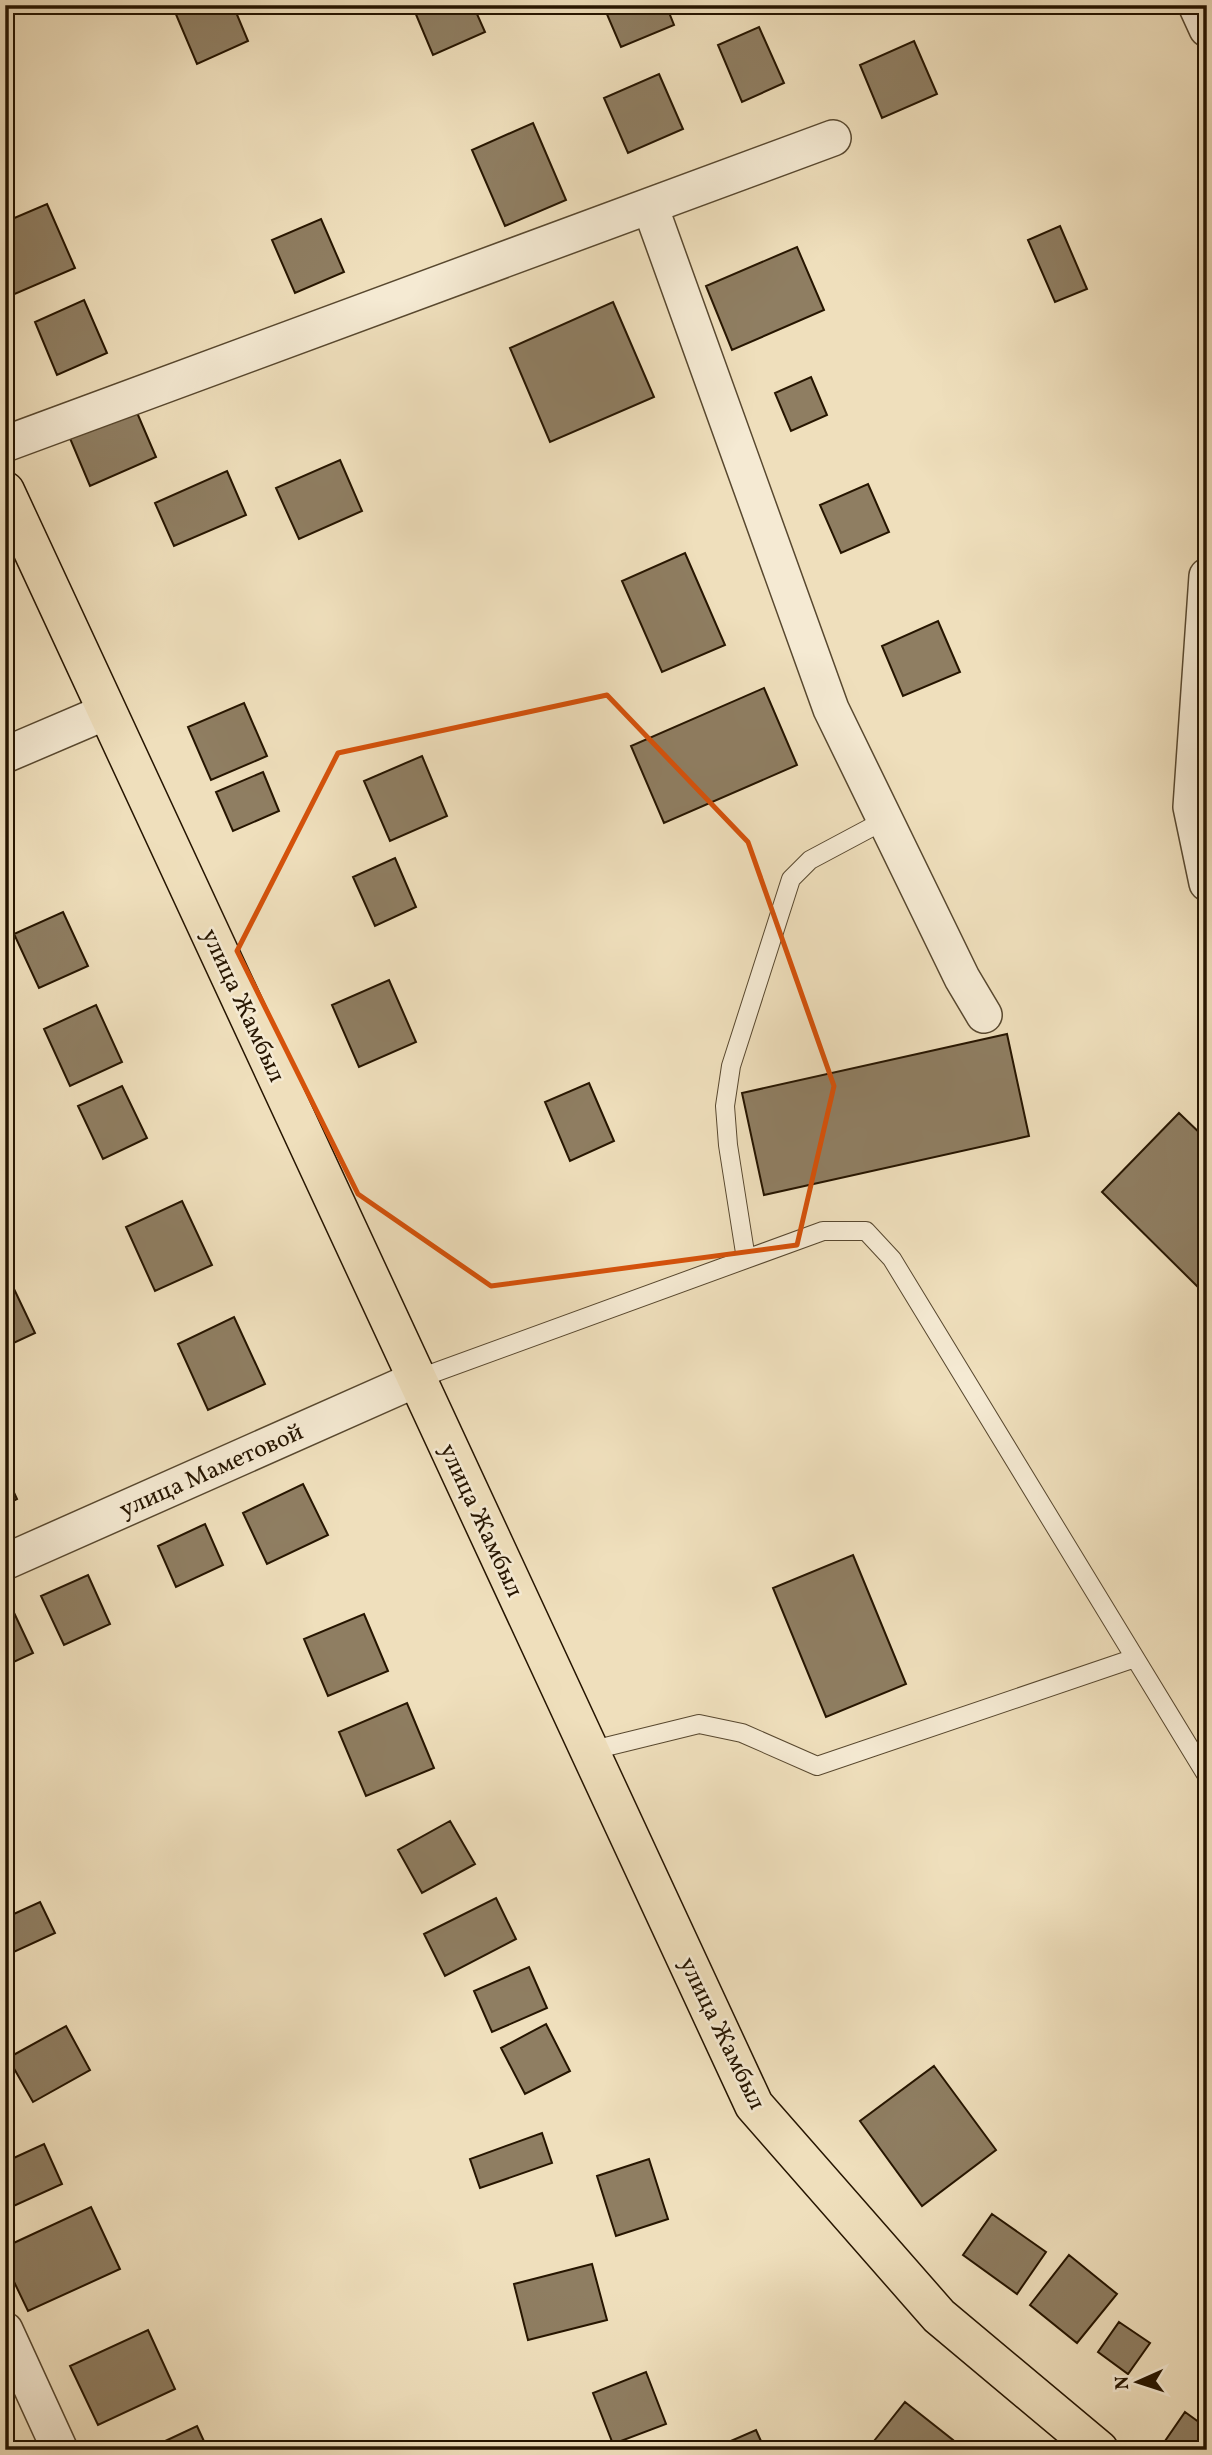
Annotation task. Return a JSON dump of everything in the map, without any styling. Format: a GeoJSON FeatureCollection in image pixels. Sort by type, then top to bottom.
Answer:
{"type":"FeatureCollection","features":[{"type":"Feature","properties":{"kind":"main road","name":"улица Жамбыл"},"geometry":{"type":"LineString","coordinates":[[5,491],[754,2105],[939,2316],[1099,2450]]}},
{"type":"Feature","properties":{"kind":"street"},"geometry":{"type":"LineString","coordinates":[[1196,5],[1207,29]]}},
{"type":"Feature","properties":{"kind":"street"},"geometry":{"type":"LineString","coordinates":[[5,444],[833,138]]}},
{"type":"Feature","properties":{"kind":"street"},"geometry":{"type":"LineString","coordinates":[[650,206],[831,709],[962,978],[984,1015]]}},
{"type":"Feature","properties":{"kind":"street"},"geometry":{"type":"LineString","coordinates":[[1207,576],[1191,807],[1207,883]]}},
{"type":"Feature","properties":{"kind":"street"},"geometry":{"type":"LineString","coordinates":[[5,755],[108,711]]}},
{"type":"Feature","properties":{"kind":"street","name":"улица Маметовой"},"geometry":{"type":"LineString","coordinates":[[5,1562],[417,1379]]}},
{"type":"Feature","properties":{"kind":"street"},"geometry":{"type":"LineString","coordinates":[[5,2330],[60,2450]]}},
{"type":"Feature","properties":{"kind":"lane"},"geometry":{"type":"LineString","coordinates":[[746,1259],[728,1145],[725,1106],[735,1054],[791,878],[810,860],[885,820]]}},
{"type":"Feature","properties":{"kind":"lane"},"geometry":{"type":"LineString","coordinates":[[417,1379],[823,1230],[866,1231],[892,1259],[1207,1776]]}},
{"type":"Feature","properties":{"kind":"lane"},"geometry":{"type":"LineString","coordinates":[[589,1751],[699,1724],[742,1733],[817,1766],[1135,1658]]}},
{"type":"Feature","properties":{"kind":"highlighted area"},"geometry":{"type":"Polygon","coordinates":[[[607,695],[748,842],[834,1086],[797,1245],[491,1286],[358,1194],[237,951],[338,753],[607,695]]]}},
{"type":"Feature","properties":{"kind":"building"},"geometry":{"type":"Polygon","coordinates":[[[172,5],[233,5],[248,41],[197,64],[172,5]]]}},
{"type":"Feature","properties":{"kind":"building"},"geometry":{"type":"Polygon","coordinates":[[[412,5],[473,5],[485,32],[433,55],[412,5]]]}},
{"type":"Feature","properties":{"kind":"building"},"geometry":{"type":"Polygon","coordinates":[[[603,5],[666,5],[674,25],[621,47],[603,5]]]}},
{"type":"Feature","properties":{"kind":"building"},"geometry":{"type":"Polygon","coordinates":[[[759,27],[784,83],[742,102],[718,45],[759,27]]]}},
{"type":"Feature","properties":{"kind":"building"},"geometry":{"type":"Polygon","coordinates":[[[914,41],[937,94],[882,118],[860,65],[914,41]]]}},
{"type":"Feature","properties":{"kind":"building"},"geometry":{"type":"Polygon","coordinates":[[[659,74],[683,129],[628,153],[604,98],[659,74]]]}},
{"type":"Feature","properties":{"kind":"building"},"geometry":{"type":"Polygon","coordinates":[[[533,123],[566,200],[505,226],[472,150],[533,123]]]}},
{"type":"Feature","properties":{"kind":"building"},"geometry":{"type":"Polygon","coordinates":[[[47,204],[75,268],[10,296],[5,285],[5,222],[47,204]]]}},
{"type":"Feature","properties":{"kind":"building"},"geometry":{"type":"Polygon","coordinates":[[[321,219],[344,272],[295,293],[272,240],[321,219]]]}},
{"type":"Feature","properties":{"kind":"building"},"geometry":{"type":"Polygon","coordinates":[[[1060,226],[1087,289],[1055,302],[1028,240],[1060,226]]]}},
{"type":"Feature","properties":{"kind":"building"},"geometry":{"type":"Polygon","coordinates":[[[797,247],[824,310],[732,350],[706,286],[797,247]]]}},
{"type":"Feature","properties":{"kind":"building"},"geometry":{"type":"Polygon","coordinates":[[[84,300],[107,353],[57,375],[35,322],[84,300]]]}},
{"type":"Feature","properties":{"kind":"building"},"geometry":{"type":"Polygon","coordinates":[[[613,302],[654,397],[550,442],[510,348],[613,302]]]}},
{"type":"Feature","properties":{"kind":"building"},"geometry":{"type":"Polygon","coordinates":[[[811,377],[827,415],[791,431],[775,393],[811,377]]]}},
{"type":"Feature","properties":{"kind":"building"},"geometry":{"type":"Polygon","coordinates":[[[135,408],[156,457],[90,486],[69,436],[135,408]]]}},
{"type":"Feature","properties":{"kind":"building"},"geometry":{"type":"Polygon","coordinates":[[[340,460],[362,511],[299,539],[276,488],[340,460]]]}},
{"type":"Feature","properties":{"kind":"building"},"geometry":{"type":"Polygon","coordinates":[[[227,471],[246,515],[174,546],[155,503],[227,471]]]}},
{"type":"Feature","properties":{"kind":"building"},"geometry":{"type":"Polygon","coordinates":[[[868,484],[889,532],[841,553],[820,505],[868,484]]]}},
{"type":"Feature","properties":{"kind":"building"},"geometry":{"type":"Polygon","coordinates":[[[685,553],[725,645],[662,672],[622,581],[685,553]]]}},
{"type":"Feature","properties":{"kind":"building"},"geometry":{"type":"Polygon","coordinates":[[[938,621],[960,672],[903,696],[882,646],[938,621]]]}},
{"type":"Feature","properties":{"kind":"building"},"geometry":{"type":"Polygon","coordinates":[[[764,688],[797,765],[664,823],[631,746],[764,688]]]}},
{"type":"Feature","properties":{"kind":"building"},"geometry":{"type":"Polygon","coordinates":[[[244,703],[267,756],[211,780],[188,727],[244,703]]]}},
{"type":"Feature","properties":{"kind":"building"},"geometry":{"type":"Polygon","coordinates":[[[422,756],[447,816],[390,841],[364,781],[422,756]]]}},
{"type":"Feature","properties":{"kind":"building"},"geometry":{"type":"Polygon","coordinates":[[[263,772],[279,811],[233,831],[216,792],[263,772]]]}},
{"type":"Feature","properties":{"kind":"building"},"geometry":{"type":"Polygon","coordinates":[[[395,858],[416,907],[375,926],[353,877],[395,858]]]}},
{"type":"Feature","properties":{"kind":"building"},"geometry":{"type":"Polygon","coordinates":[[[63,912],[88,966],[39,988],[14,934],[63,912]]]}},
{"type":"Feature","properties":{"kind":"building"},"geometry":{"type":"Polygon","coordinates":[[[389,980],[416,1042],[359,1067],[332,1005],[389,980]]]}},
{"type":"Feature","properties":{"kind":"building"},"geometry":{"type":"Polygon","coordinates":[[[96,1005],[122,1062],[70,1086],[44,1029],[96,1005]]]}},
{"type":"Feature","properties":{"kind":"building"},"geometry":{"type":"Polygon","coordinates":[[[1007,1034],[1029,1136],[764,1195],[742,1093],[1007,1034]]]}},
{"type":"Feature","properties":{"kind":"building"},"geometry":{"type":"Polygon","coordinates":[[[589,1083],[614,1141],[570,1161],[545,1102],[589,1083]]]}},
{"type":"Feature","properties":{"kind":"building"},"geometry":{"type":"Polygon","coordinates":[[[122,1086],[147,1138],[103,1159],[78,1106],[122,1086]]]}},
{"type":"Feature","properties":{"kind":"building"},"geometry":{"type":"Polygon","coordinates":[[[1179,1113],[1207,1140],[1207,1296],[1102,1192],[1179,1113]]]}},
{"type":"Feature","properties":{"kind":"building"},"geometry":{"type":"Polygon","coordinates":[[[182,1201],[212,1265],[155,1291],[126,1227],[182,1201]]]}},
{"type":"Feature","properties":{"kind":"building"},"geometry":{"type":"Polygon","coordinates":[[[5,1270],[35,1333],[5,1347],[5,1270]]]}},
{"type":"Feature","properties":{"kind":"building"},"geometry":{"type":"Polygon","coordinates":[[[234,1317],[265,1384],[208,1410],[178,1344],[234,1317]]]}},
{"type":"Feature","properties":{"kind":"building"},"geometry":{"type":"Polygon","coordinates":[[[5,1473],[17,1499],[5,1505],[5,1473]]]}},
{"type":"Feature","properties":{"kind":"building"},"geometry":{"type":"Polygon","coordinates":[[[303,1484],[328,1535],[267,1564],[243,1513],[303,1484]]]}},
{"type":"Feature","properties":{"kind":"building"},"geometry":{"type":"Polygon","coordinates":[[[205,1524],[223,1565],[176,1587],[158,1546],[205,1524]]]}},
{"type":"Feature","properties":{"kind":"building"},"geometry":{"type":"Polygon","coordinates":[[[853,1555],[906,1684],[826,1717],[773,1588],[853,1555]]]}},
{"type":"Feature","properties":{"kind":"building"},"geometry":{"type":"Polygon","coordinates":[[[88,1575],[110,1624],[64,1645],[41,1596],[88,1575]]]}},
{"type":"Feature","properties":{"kind":"building"},"geometry":{"type":"Polygon","coordinates":[[[8,1600],[33,1653],[5,1666],[5,1601],[8,1600]]]}},
{"type":"Feature","properties":{"kind":"building"},"geometry":{"type":"Polygon","coordinates":[[[364,1614],[388,1671],[328,1696],[304,1639],[364,1614]]]}},
{"type":"Feature","properties":{"kind":"building"},"geometry":{"type":"Polygon","coordinates":[[[407,1703],[434,1768],[366,1796],[339,1732],[407,1703]]]}},
{"type":"Feature","properties":{"kind":"building"},"geometry":{"type":"Polygon","coordinates":[[[450,1821],[475,1864],[422,1893],[398,1850],[450,1821]]]}},
{"type":"Feature","properties":{"kind":"building"},"geometry":{"type":"Polygon","coordinates":[[[496,1898],[516,1939],[445,1976],[424,1934],[496,1898]]]}},
{"type":"Feature","properties":{"kind":"building"},"geometry":{"type":"Polygon","coordinates":[[[40,1902],[55,1933],[5,1956],[5,1918],[40,1902]]]}},
{"type":"Feature","properties":{"kind":"building"},"geometry":{"type":"Polygon","coordinates":[[[529,1967],[547,2008],[492,2032],[474,1991],[529,1967]]]}},
{"type":"Feature","properties":{"kind":"building"},"geometry":{"type":"Polygon","coordinates":[[[546,2024],[570,2071],[525,2094],[501,2048],[546,2024]]]}},
{"type":"Feature","properties":{"kind":"building"},"geometry":{"type":"Polygon","coordinates":[[[66,2026],[90,2070],[33,2102],[8,2058],[66,2026]]]}},
{"type":"Feature","properties":{"kind":"building"},"geometry":{"type":"Polygon","coordinates":[[[934,2066],[996,2150],[922,2206],[860,2121],[934,2066]]]}},
{"type":"Feature","properties":{"kind":"building"},"geometry":{"type":"Polygon","coordinates":[[[542,2133],[552,2163],[480,2188],[470,2159],[542,2133]]]}},
{"type":"Feature","properties":{"kind":"building"},"geometry":{"type":"Polygon","coordinates":[[[44,2144],[62,2184],[7,2209],[5,2162],[44,2144]]]}},
{"type":"Feature","properties":{"kind":"building"},"geometry":{"type":"Polygon","coordinates":[[[649,2159],[668,2219],[616,2236],[597,2176],[649,2159]]]}},
{"type":"Feature","properties":{"kind":"building"},"geometry":{"type":"Polygon","coordinates":[[[91,2207],[120,2269],[28,2311],[5,2263],[5,2247],[91,2207]]]}},
{"type":"Feature","properties":{"kind":"building"},"geometry":{"type":"Polygon","coordinates":[[[992,2214],[1046,2252],[1017,2294],[963,2255],[992,2214]]]}},
{"type":"Feature","properties":{"kind":"building"},"geometry":{"type":"Polygon","coordinates":[[[1069,2255],[1117,2294],[1077,2343],[1030,2305],[1069,2255]]]}},
{"type":"Feature","properties":{"kind":"building"},"geometry":{"type":"Polygon","coordinates":[[[592,2264],[607,2320],[528,2340],[514,2284],[592,2264]]]}},
{"type":"Feature","properties":{"kind":"building"},"geometry":{"type":"Polygon","coordinates":[[[1119,2322],[1150,2343],[1128,2374],[1098,2352],[1119,2322]]]}},
{"type":"Feature","properties":{"kind":"building"},"geometry":{"type":"Polygon","coordinates":[[[148,2330],[175,2389],[98,2425],[70,2366],[148,2330]]]}},
{"type":"Feature","properties":{"kind":"building"},"geometry":{"type":"Polygon","coordinates":[[[646,2372],[666,2424],[613,2444],[593,2393],[646,2372]]]}},
{"type":"Feature","properties":{"kind":"building"},"geometry":{"type":"Polygon","coordinates":[[[905,2402],[953,2440],[945,2450],[885,2450],[874,2441],[905,2402]]]}},
{"type":"Feature","properties":{"kind":"building"},"geometry":{"type":"Polygon","coordinates":[[[1185,2412],[1207,2428],[1207,2450],[1177,2450],[1165,2441],[1185,2412]]]}},
{"type":"Feature","properties":{"kind":"building"},"geometry":{"type":"Polygon","coordinates":[[[197,2426],[208,2450],[146,2450],[197,2426]]]}},
{"type":"Feature","properties":{"kind":"building"},"geometry":{"type":"Polygon","coordinates":[[[756,2430],[765,2450],[710,2450],[756,2430]]]}}]}
